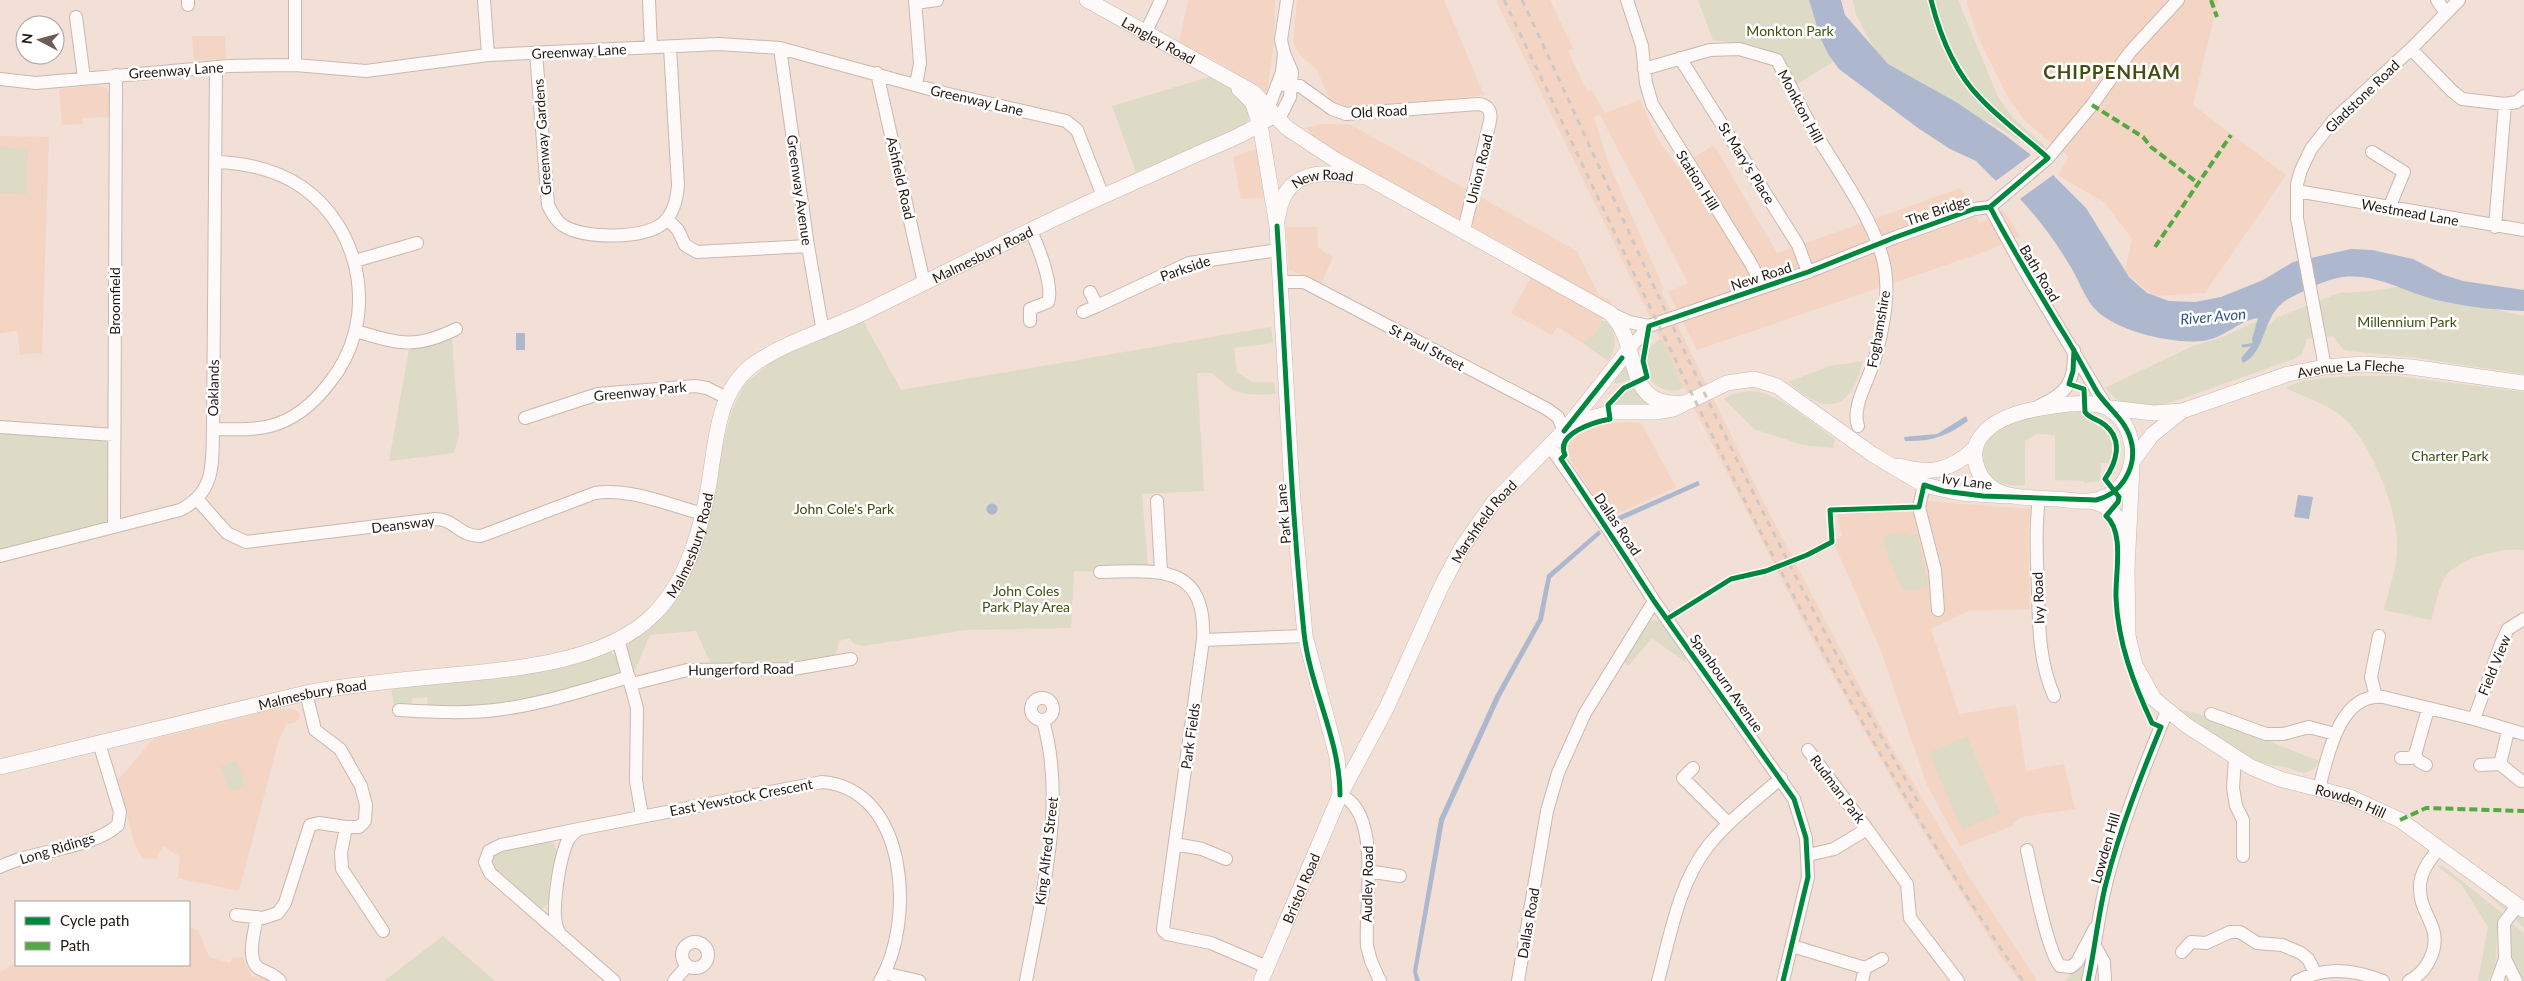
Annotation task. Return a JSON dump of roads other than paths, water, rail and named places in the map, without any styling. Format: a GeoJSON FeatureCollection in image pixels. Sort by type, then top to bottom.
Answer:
{"type":"FeatureCollection","features":[{"type":"Feature","properties":{"kind":"main road","name":"Langley Road"},"geometry":{"type":"LineString","coordinates":[[1086,0],[1253,92],[1273,112]]}},
{"type":"Feature","properties":{"kind":"main road","name":"Langley Road"},"geometry":{"type":"LineString","coordinates":[[1231,80],[1252,102],[1260,124]]}},
{"type":"Feature","properties":{"kind":"main road","name":"New Road"},"geometry":{"type":"LineString","coordinates":[[1273,112],[1292,131],[1368,179],[1464,230],[1610,313],[1621,326],[1626,353]]}},
{"type":"Feature","properties":{"kind":"main road","name":"Malmesbury Road"},"geometry":{"type":"LineString","coordinates":[[0,767],[306,693],[348,685],[545,664],[618,638],[644,624],[654,615],[671,593],[686,565],[703,514],[720,421],[727,398],[737,380],[754,364],[780,349],[823,332],[1103,196],[1260,124]]}},
{"type":"Feature","properties":{"kind":"main road","name":"Park Lane"},"geometry":{"type":"LineString","coordinates":[[1260,124],[1277,226],[1292,488],[1305,636],[1334,744],[1339,770],[1340,795]]}},
{"type":"Feature","properties":{"kind":"main road","name":"New Road"},"geometry":{"type":"LineString","coordinates":[[1277,226],[1282,198],[1288,188],[1299,179],[1328,174],[1368,179]]}},
{"type":"Feature","properties":{"kind":"main road","name":"Marshfield Road"},"geometry":{"type":"LineString","coordinates":[[1340,795],[1366,748],[1461,550],[1497,499],[1564,430],[1626,353]]}},
{"type":"Feature","properties":{"kind":"main road","name":"Ivy Lane"},"geometry":{"type":"LineString","coordinates":[[1626,353],[1638,382],[1646,394],[1664,403],[1684,403]]}},
{"type":"Feature","properties":{"kind":"main road","name":"Avenue La Fleche"},"geometry":{"type":"LineString","coordinates":[[2108,407],[2154,413],[2182,411],[2279,376],[2325,367],[2385,364],[2524,383]]}},
{"type":"Feature","properties":{"kind":"main road","name":"Ivy Lane"},"geometry":{"type":"LineString","coordinates":[[1564,430],[1606,414],[1664,412],[1737,380],[1754,379],[1784,390],[1881,459],[1924,486],[1966,494],[2008,496]]}},
{"type":"Feature","properties":{"kind":"main road"},"geometry":{"type":"LineString","coordinates":[[2128,538],[2115,513],[2103,504],[2008,496],[1990,487],[1981,477],[1975,463],[1975,448],[1982,435],[1994,422],[2020,414],[2074,404],[2108,407],[2121,420],[2130,436],[2132,465],[2128,538],[2127,607],[2129,645],[2135,665],[2144,684],[2154,699],[2167,711]]}},
{"type":"Feature","properties":{"kind":"main road","name":"Avenue La Fleche"},"geometry":{"type":"LineString","coordinates":[[2132,465],[2152,435],[2182,411]]}},
{"type":"Feature","properties":{"kind":"main road","name":"Ivy Lane"},"geometry":{"type":"LineString","coordinates":[[1881,459],[1906,468],[1937,470],[1956,465],[1975,448]]}},
{"type":"Feature","properties":{"kind":"main road"},"geometry":{"type":"LineString","coordinates":[[2085,501],[2096,500],[2108,495],[2124,480],[2132,465]]}},
{"type":"Feature","properties":{"kind":"main road","name":"Rowden Hill"},"geometry":{"type":"LineString","coordinates":[[2167,711],[2235,759],[2280,779],[2350,797],[2383,811],[2440,848],[2521,907]]}},
{"type":"Feature","properties":{"kind":"main road"},"geometry":{"type":"LineString","coordinates":[[1334,744],[1340,754],[1349,757],[1366,748]]}},
{"type":"Feature","properties":{"kind":"main road","name":"Bristol Road"},"geometry":{"type":"LineString","coordinates":[[1261,981],[1340,795]]}},
{"type":"Feature","properties":{"kind":"street"},"geometry":{"type":"LineString","coordinates":[[295,0],[295,66]]}},
{"type":"Feature","properties":{"kind":"street"},"geometry":{"type":"LineString","coordinates":[[484,0],[488,55]]}},
{"type":"Feature","properties":{"kind":"street"},"geometry":{"type":"LineString","coordinates":[[649,0],[652,48]]}},
{"type":"Feature","properties":{"kind":"street"},"geometry":{"type":"LineString","coordinates":[[916,85],[920,63],[915,2],[937,0]]}},
{"type":"Feature","properties":{"kind":"street"},"geometry":{"type":"LineString","coordinates":[[1145,34],[1161,0]]}},
{"type":"Feature","properties":{"kind":"street"},"geometry":{"type":"LineString","coordinates":[[1260,124],[1273,112],[1285,110],[1292,84],[1291,66],[1284,53],[1281,35],[1286,0]]}},
{"type":"Feature","properties":{"kind":"street","name":"Station Hill"},"geometry":{"type":"LineString","coordinates":[[1628,0],[1640,38],[1649,97],[1655,110],[1763,286]]}},
{"type":"Feature","properties":{"kind":"street","name":"The Bridge"},"geometry":{"type":"LineString","coordinates":[[1879,244],[1974,209],[1990,207],[2047,159],[2092,105],[2142,37],[2178,0]]}},
{"type":"Feature","properties":{"kind":"street"},"geometry":{"type":"LineString","coordinates":[[2437,0],[2446,13]]}},
{"type":"Feature","properties":{"kind":"street","name":"Gladstone Road"},"geometry":{"type":"LineString","coordinates":[[2325,367],[2299,230],[2297,191],[2304,164],[2320,137],[2347,108],[2411,50],[2459,0]]}},
{"type":"Feature","properties":{"kind":"street"},"geometry":{"type":"LineString","coordinates":[[76,17],[84,78]]}},
{"type":"Feature","properties":{"kind":"street","name":"Greenway Lane"},"geometry":{"type":"LineString","coordinates":[[0,79],[36,83],[216,67],[295,66],[366,71],[488,55],[738,44],[780,48],[916,85],[1066,121],[1077,130],[1103,196]]}},
{"type":"Feature","properties":{"kind":"street"},"geometry":{"type":"LineString","coordinates":[[670,47],[678,185],[674,205],[667,219],[678,230],[685,245],[697,252],[808,246]]}},
{"type":"Feature","properties":{"kind":"street","name":"Greenway Avenue"},"geometry":{"type":"LineString","coordinates":[[780,48],[808,246],[823,332]]}},
{"type":"Feature","properties":{"kind":"street","name":"Monkton Hill"},"geometry":{"type":"LineString","coordinates":[[1644,69],[1710,50],[1739,49],[1776,60],[1879,244]]}},
{"type":"Feature","properties":{"kind":"street"},"geometry":{"type":"LineString","coordinates":[[2411,50],[2458,96],[2468,100],[2505,104],[2517,102],[2524,96]]}},
{"type":"Feature","properties":{"kind":"street","name":"Greenway Gardens"},"geometry":{"type":"LineString","coordinates":[[536,53],[546,193],[548,205],[554,217],[570,229],[596,235],[647,232],[667,219]]}},
{"type":"Feature","properties":{"kind":"street"},"geometry":{"type":"LineString","coordinates":[[1273,112],[1284,53]]}},
{"type":"Feature","properties":{"kind":"street","name":"St Mary's Place"},"geometry":{"type":"LineString","coordinates":[[1680,58],[1798,245],[1808,272]]}},
{"type":"Feature","properties":{"kind":"street","name":"Oaklands"},"geometry":{"type":"LineString","coordinates":[[197,499],[211,474],[213,429],[216,67]]}},
{"type":"Feature","properties":{"kind":"street","name":"Ashfield Road"},"geometry":{"type":"LineString","coordinates":[[877,73],[924,283]]}},
{"type":"Feature","properties":{"kind":"street","name":"Broomfield"},"geometry":{"type":"LineString","coordinates":[[114,528],[116,75]]}},
{"type":"Feature","properties":{"kind":"street","name":"Old Road"},"geometry":{"type":"LineString","coordinates":[[1278,84],[1292,84],[1306,88],[1332,109],[1346,114],[1478,104],[1488,107]]}},
{"type":"Feature","properties":{"kind":"street"},"geometry":{"type":"LineString","coordinates":[[2495,227],[2505,104]]}},
{"type":"Feature","properties":{"kind":"street","name":"Union Road"},"geometry":{"type":"LineString","coordinates":[[1464,230],[1490,121],[1491,112],[1488,107]]}},
{"type":"Feature","properties":{"kind":"street"},"geometry":{"type":"LineString","coordinates":[[2372,152],[2404,172],[2389,208]]}},
{"type":"Feature","properties":{"kind":"street"},"geometry":{"type":"LineString","coordinates":[[213,429],[271,426],[296,414],[318,396],[334,378],[346,357],[356,331],[360,300],[355,261],[338,224],[320,202],[302,187],[280,175],[257,167],[216,162]]}},
{"type":"Feature","properties":{"kind":"street","name":"Westmead Lane"},"geometry":{"type":"LineString","coordinates":[[2297,191],[2495,227],[2524,230]]}},
{"type":"Feature","properties":{"kind":"street","name":"Bath Road"},"geometry":{"type":"LineString","coordinates":[[1990,207],[2023,268],[2108,407]]}},
{"type":"Feature","properties":{"kind":"street"},"geometry":{"type":"LineString","coordinates":[[1030,321],[1030,309],[1048,302],[1050,297],[1040,253],[1031,231]]}},
{"type":"Feature","properties":{"kind":"street"},"geometry":{"type":"LineString","coordinates":[[355,261],[417,243]]}},
{"type":"Feature","properties":{"kind":"street","name":"New Road"},"geometry":{"type":"LineString","coordinates":[[1610,313],[1629,322],[1650,326],[1808,272],[1879,244]]}},
{"type":"Feature","properties":{"kind":"street","name":"Foghamshire"},"geometry":{"type":"LineString","coordinates":[[1858,426],[1856,412],[1876,355],[1886,302],[1886,279],[1879,244]]}},
{"type":"Feature","properties":{"kind":"street","name":"Parkside"},"geometry":{"type":"LineString","coordinates":[[1083,312],[1190,263],[1278,250]]}},
{"type":"Feature","properties":{"kind":"street","name":"St Paul Street"},"geometry":{"type":"LineString","coordinates":[[1280,282],[1304,282],[1547,409],[1558,417],[1564,430]]}},
{"type":"Feature","properties":{"kind":"street"},"geometry":{"type":"LineString","coordinates":[[1090,292],[1097,306]]}},
{"type":"Feature","properties":{"kind":"street","name":"Marshfield Road"},"geometry":{"type":"LineString","coordinates":[[1626,353],[1650,326]]}},
{"type":"Feature","properties":{"kind":"street"},"geometry":{"type":"LineString","coordinates":[[356,331],[403,344],[428,339],[456,329]]}},
{"type":"Feature","properties":{"kind":"street"},"geometry":{"type":"LineString","coordinates":[[2020,414],[2051,400],[2065,390],[2072,376],[2074,350]]}},
{"type":"Feature","properties":{"kind":"street","name":"Greenway Park"},"geometry":{"type":"LineString","coordinates":[[525,418],[598,394],[695,386],[707,388],[727,398]]}},
{"type":"Feature","properties":{"kind":"street"},"geometry":{"type":"LineString","coordinates":[[1843,417],[1850,418],[1856,412]]}},
{"type":"Feature","properties":{"kind":"street"},"geometry":{"type":"LineString","coordinates":[[0,427],[114,434]]}},
{"type":"Feature","properties":{"kind":"street","name":"Dallas Road"},"geometry":{"type":"LineString","coordinates":[[1518,981],[1548,812],[1558,773],[1585,713],[1654,601],[1611,533],[1549,445]]}},
{"type":"Feature","properties":{"kind":"street"},"geometry":{"type":"LineString","coordinates":[[1924,486],[1919,507],[1935,570],[1938,610]]}},
{"type":"Feature","properties":{"kind":"street","name":"Deansway"},"geometry":{"type":"LineString","coordinates":[[197,499],[227,533],[246,542],[435,519],[446,520],[469,535],[481,536],[595,493],[608,491],[628,494],[703,514]]}},
{"type":"Feature","properties":{"kind":"street","name":"Ivy Road"},"geometry":{"type":"LineString","coordinates":[[2039,498],[2036,528],[2040,647],[2047,681],[2054,696]]}},
{"type":"Feature","properties":{"kind":"street"},"geometry":{"type":"LineString","coordinates":[[0,556],[180,510],[197,499]]}},
{"type":"Feature","properties":{"kind":"street"},"geometry":{"type":"LineString","coordinates":[[1100,572],[1161,571],[1157,501]]}},
{"type":"Feature","properties":{"kind":"street","name":"Park Fields"},"geometry":{"type":"LineString","coordinates":[[1161,571],[1175,576],[1194,594],[1203,615],[1203,640],[1164,932],[1170,936],[1211,942],[1267,967]]}},
{"type":"Feature","properties":{"kind":"street","name":"Spanbourn Avenue"},"geometry":{"type":"LineString","coordinates":[[1654,601],[1781,778],[1796,804],[1806,838],[1808,855],[1807,886],[1783,981]]}},
{"type":"Feature","properties":{"kind":"street","name":"Field View"},"geometry":{"type":"LineString","coordinates":[[2474,719],[2500,644],[2508,629],[2524,619]]}},
{"type":"Feature","properties":{"kind":"street"},"geometry":{"type":"LineString","coordinates":[[1203,640],[1305,636]]}},
{"type":"Feature","properties":{"kind":"street"},"geometry":{"type":"LineString","coordinates":[[2376,697],[2371,677],[2378,636]]}},
{"type":"Feature","properties":{"kind":"street"},"geometry":{"type":"LineString","coordinates":[[618,638],[637,708],[636,781],[642,816]]}},
{"type":"Feature","properties":{"kind":"street","name":"Hungerford Road"},"geometry":{"type":"LineString","coordinates":[[630,680],[688,670],[792,669],[851,659]]}},
{"type":"Feature","properties":{"kind":"street"},"geometry":{"type":"LineString","coordinates":[[400,710],[420,706],[463,712],[513,708],[630,680]]}},
{"type":"Feature","properties":{"kind":"street"},"geometry":{"type":"LineString","coordinates":[[236,915],[257,917],[276,915],[284,906],[306,834],[311,824],[319,822],[358,828],[365,822],[366,809],[363,794],[342,752],[315,730],[306,693]]}},
{"type":"Feature","properties":{"kind":"street"},"geometry":{"type":"LineString","coordinates":[[2319,789],[2335,734],[2351,709],[2364,701],[2376,697],[2474,719],[2524,734]]}},
{"type":"Feature","properties":{"kind":"street"},"geometry":{"type":"LineString","coordinates":[[2401,758],[2410,758],[2415,755],[2428,709]]}},
{"type":"Feature","properties":{"kind":"street","name":"Lowden Hill"},"geometry":{"type":"LineString","coordinates":[[2088,981],[2096,948],[2097,923],[2125,818],[2167,711]]}},
{"type":"Feature","properties":{"kind":"street"},"geometry":{"type":"LineString","coordinates":[[2211,714],[2266,734],[2283,734],[2309,727],[2335,734]]}},
{"type":"Feature","properties":{"kind":"street","name":"King Alfred Street"},"geometry":{"type":"LineString","coordinates":[[1026,981],[1052,810],[1053,765],[1044,721]]}},
{"type":"Feature","properties":{"kind":"street"},"geometry":{"type":"LineString","coordinates":[[2500,764],[2508,730]]}},
{"type":"Feature","properties":{"kind":"street","name":"Long Ridings"},"geometry":{"type":"LineString","coordinates":[[0,867],[21,858],[106,833],[118,824],[120,812],[99,744]]}},
{"type":"Feature","properties":{"kind":"street","name":"Rudman Park"},"geometry":{"type":"LineString","coordinates":[[1808,750],[1827,782],[1867,829],[1906,884],[1906,922],[1958,981]]}},
{"type":"Feature","properties":{"kind":"street"},"geometry":{"type":"LineString","coordinates":[[2415,755],[2419,761],[2426,765]]}},
{"type":"Feature","properties":{"kind":"street"},"geometry":{"type":"LineString","coordinates":[[2235,759],[2233,788],[2236,806],[2243,820],[2243,856]]}},
{"type":"Feature","properties":{"kind":"street"},"geometry":{"type":"LineString","coordinates":[[2480,765],[2500,764],[2520,781]]}},
{"type":"Feature","properties":{"kind":"street"},"geometry":{"type":"LineString","coordinates":[[1693,768],[1679,782],[1728,824]]}},
{"type":"Feature","properties":{"kind":"street"},"geometry":{"type":"LineString","coordinates":[[1658,981],[1690,878],[1708,846],[1728,824],[1781,778]]}},
{"type":"Feature","properties":{"kind":"street","name":"East Yewstock Crescent"},"geometry":{"type":"LineString","coordinates":[[560,934],[490,873],[486,866],[486,857],[489,851],[496,846],[578,828],[816,782],[838,784],[858,793],[875,810],[885,827],[893,851],[898,880],[897,935],[882,977]]}},
{"type":"Feature","properties":{"kind":"street","name":"Audley Road"},"geometry":{"type":"LineString","coordinates":[[1340,795],[1352,800],[1364,819],[1368,840],[1367,946],[1380,981]]}},
{"type":"Feature","properties":{"kind":"street"},"geometry":{"type":"LineString","coordinates":[[346,827],[341,853],[342,869],[383,931]]}},
{"type":"Feature","properties":{"kind":"street"},"geometry":{"type":"LineString","coordinates":[[578,828],[568,840],[562,863],[554,914],[555,926],[560,934],[614,981]]}},
{"type":"Feature","properties":{"kind":"street","name":"Rudman Park"},"geometry":{"type":"LineString","coordinates":[[1808,855],[1834,849],[1867,829]]}},
{"type":"Feature","properties":{"kind":"street"},"geometry":{"type":"LineString","coordinates":[[1175,844],[1202,849],[1226,859]]}},
{"type":"Feature","properties":{"kind":"street"},"geometry":{"type":"LineString","coordinates":[[2409,981],[2422,972],[2433,951],[2434,934],[2422,904],[2420,884],[2425,870],[2440,848]]}},
{"type":"Feature","properties":{"kind":"street"},"geometry":{"type":"LineString","coordinates":[[2027,850],[2049,941],[2054,957],[2060,966],[2071,967],[2077,962],[2097,923]]}},
{"type":"Feature","properties":{"kind":"street"},"geometry":{"type":"LineString","coordinates":[[1367,871],[1400,876]]}},
{"type":"Feature","properties":{"kind":"street"},"geometry":{"type":"LineString","coordinates":[[2497,981],[2505,959],[2504,923],[2521,907]]}},
{"type":"Feature","properties":{"kind":"street"},"geometry":{"type":"LineString","coordinates":[[257,917],[253,961],[258,968],[273,974],[280,981]]}},
{"type":"Feature","properties":{"kind":"street"},"geometry":{"type":"LineString","coordinates":[[2185,943],[2206,943],[2233,932],[2240,932],[2257,943],[2282,944],[2301,953],[2308,959],[2316,974]]}},
{"type":"Feature","properties":{"kind":"street"},"geometry":{"type":"LineString","coordinates":[[1792,946],[1865,968],[1882,959]]}},
{"type":"Feature","properties":{"kind":"street"},"geometry":{"type":"LineString","coordinates":[[2096,948],[2104,962],[2105,981]]}},
{"type":"Feature","properties":{"kind":"street"},"geometry":{"type":"LineString","coordinates":[[2505,959],[2516,981]]}},
{"type":"Feature","properties":{"kind":"street"},"geometry":{"type":"LineString","coordinates":[[674,981],[687,966]]}},
{"type":"Feature","properties":{"kind":"street"},"geometry":{"type":"LineString","coordinates":[[1862,981],[1865,968]]}},
{"type":"Feature","properties":{"kind":"street"},"geometry":{"type":"LineString","coordinates":[[2297,981],[2316,974],[2347,970],[2362,973],[2382,981]]}},
{"type":"Feature","properties":{"kind":"street"},"geometry":{"type":"LineString","coordinates":[[882,977],[919,981]]}},
{"type":"Feature","properties":{"kind":"water"},"geometry":{"type":"Polygon","coordinates":[[[1809,0],[1841,0],[1845,15],[1888,64],[1956,102],[2031,155],[1996,181],[1976,161],[1950,149],[1918,128],[1839,69],[1828,54],[1821,39],[1809,0]]]}},
{"type":"Feature","properties":{"kind":"water","name":"River Avon"},"geometry":{"type":"Polygon","coordinates":[[[2053,175],[2086,208],[2129,277],[2147,293],[2169,301],[2195,302],[2221,297],[2263,280],[2293,262],[2351,249],[2372,250],[2413,259],[2444,275],[2463,281],[2524,290],[2524,311],[2461,305],[2429,298],[2369,278],[2343,277],[2309,288],[2281,304],[2274,312],[2257,350],[2251,358],[2243,363],[2241,358],[2253,344],[2252,339],[2258,318],[2210,340],[2202,341],[2176,341],[2132,331],[2107,318],[2093,307],[2054,241],[2020,199],[2053,175]]]}},
{"type":"Feature","properties":{"kind":"water"},"geometry":{"type":"Polygon","coordinates":[[[516,333],[525,333],[525,350],[516,350],[516,333]]]}},
{"type":"Feature","properties":{"kind":"water"},"geometry":{"type":"Polygon","coordinates":[[[1966,416],[1968,421],[1946,434],[1931,439],[1905,441],[1904,437],[1937,434],[1966,416]]]}},
{"type":"Feature","properties":{"kind":"water"},"geometry":{"type":"Polygon","coordinates":[[[1698,481],[1700,485],[1617,522],[1614,518],[1698,481]]]}},
{"type":"Feature","properties":{"kind":"water"},"geometry":{"type":"Polygon","coordinates":[[[2298,495],[2313,497],[2309,519],[2294,517],[2298,495]]]}},
{"type":"Feature","properties":{"kind":"water"},"geometry":{"type":"Polygon","coordinates":[[[992,503],[998,509],[992,515],[986,509],[992,503]]]}},
{"type":"Feature","properties":{"kind":"water"},"geometry":{"type":"Polygon","coordinates":[[[1599,530],[1601,534],[1551,578],[1543,620],[1500,698],[1444,821],[1417,972],[1420,981],[1415,981],[1413,971],[1439,819],[1495,696],[1538,619],[1547,575],[1599,530]]]}},
{"type":"Feature","properties":{"kind":"waterway"},"geometry":{"type":"LineString","coordinates":[[2243,346],[2256,344]]}},
{"type":"Feature","properties":{"kind":"railway"},"geometry":{"type":"LineString","coordinates":[[1504,0],[1683,376],[1809,624],[1876,746],[1947,865],[2023,981]]}},
{"type":"Feature","properties":{"kind":"railway"},"geometry":{"type":"LineString","coordinates":[[1522,0],[1656,291],[1750,487],[1850,679],[1920,805]]}},
{"type":"Feature","properties":{"kind":"district","name":"CHIPPENHAM"},"geometry":{"type":"Point","coordinates":[2112,71]}},
{"type":"Feature","properties":{"kind":"park label","name":"Monkton Park"},"geometry":{"type":"Point","coordinates":[1790,30]}},
{"type":"Feature","properties":{"kind":"park label","name":"Millennium Park"},"geometry":{"type":"Point","coordinates":[2407,321]}},
{"type":"Feature","properties":{"kind":"park label","name":"Charter Park"},"geometry":{"type":"Point","coordinates":[2450,455]}},
{"type":"Feature","properties":{"kind":"park label","name":"John Cole's Park"},"geometry":{"type":"Point","coordinates":[844,508]}},
{"type":"Feature","properties":{"kind":"park label","name":"John Coles Park Play Area"},"geometry":{"type":"Point","coordinates":[1026,598]}}]}
